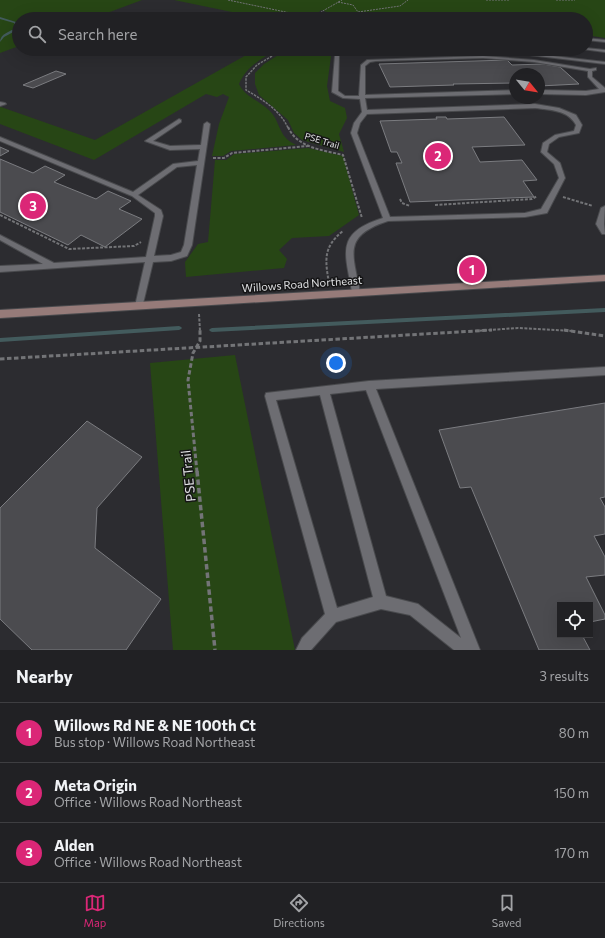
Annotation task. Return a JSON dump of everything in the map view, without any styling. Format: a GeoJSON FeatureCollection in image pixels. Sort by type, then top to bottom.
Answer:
{"type":"FeatureCollection","features":[{"type":"Feature","properties":{"kind":"main road","name":"Willows Road Northeast"},"geometry":{"type":"LineString","coordinates":[[0,314],[330,293],[605,278]]}},
{"type":"Feature","properties":{"kind":"lane"},"geometry":{"type":"LineString","coordinates":[[593,40],[605,41]]}},
{"type":"Feature","properties":{"kind":"lane"},"geometry":{"type":"LineString","coordinates":[[593,50],[605,51]]}},
{"type":"Feature","properties":{"kind":"lane"},"geometry":{"type":"LineString","coordinates":[[337,56],[334,92],[347,98],[509,92]]}},
{"type":"Feature","properties":{"kind":"lane"},"geometry":{"type":"LineString","coordinates":[[539,56],[605,64]]}},
{"type":"Feature","properties":{"kind":"lane"},"geometry":{"type":"LineString","coordinates":[[387,220],[354,133],[357,123],[364,112],[362,97],[363,65],[369,61],[376,60],[483,57],[534,61],[590,70],[605,64]]}},
{"type":"Feature","properties":{"kind":"lane"},"geometry":{"type":"LineString","coordinates":[[590,70],[590,76],[603,90]]}},
{"type":"Feature","properties":{"kind":"lane"},"geometry":{"type":"LineString","coordinates":[[545,92],[586,93],[603,90]]}},
{"type":"Feature","properties":{"kind":"lane"},"geometry":{"type":"LineString","coordinates":[[356,292],[349,248],[355,236],[376,222],[387,220],[525,215],[544,211],[562,178],[557,163],[544,152],[546,143],[557,136],[577,132],[579,125],[574,116],[558,109],[535,106],[364,112]]}},
{"type":"Feature","properties":{"kind":"lane"},"geometry":{"type":"LineString","coordinates":[[179,121],[148,141],[170,148],[202,146]]}},
{"type":"Feature","properties":{"kind":"lane"},"geometry":{"type":"LineString","coordinates":[[0,269],[178,257],[187,250],[202,146],[207,124]]}},
{"type":"Feature","properties":{"kind":"lane"},"geometry":{"type":"LineString","coordinates":[[0,139],[134,195],[155,209],[159,216],[139,306]]}},
{"type":"Feature","properties":{"kind":"lane"},"geometry":{"type":"LineString","coordinates":[[134,195],[175,165],[200,162]]}},
{"type":"Feature","properties":{"kind":"lane"},"geometry":{"type":"LineString","coordinates":[[605,209],[600,224],[605,232]]}},
{"type":"Feature","properties":{"kind":"lane"},"geometry":{"type":"LineString","coordinates":[[0,237],[54,266]]}},
{"type":"Feature","properties":{"kind":"lane"},"geometry":{"type":"LineString","coordinates":[[332,616],[270,396],[369,384],[605,371]]}},
{"type":"Feature","properties":{"kind":"lane"},"geometry":{"type":"LineString","coordinates":[[369,384],[473,650]]}},
{"type":"Feature","properties":{"kind":"lane"},"geometry":{"type":"LineString","coordinates":[[324,390],[381,602]]}},
{"type":"Feature","properties":{"kind":"lane"},"geometry":{"type":"LineString","coordinates":[[303,650],[307,643],[332,616],[381,602],[413,609],[465,650]]}},
{"type":"Feature","properties":{"kind":"path"},"geometry":{"type":"LineString","coordinates":[[228,0],[286,12]]}},
{"type":"Feature","properties":{"kind":"path"},"geometry":{"type":"LineString","coordinates":[[321,12],[342,0]]}},
{"type":"Feature","properties":{"kind":"path"},"geometry":{"type":"LineString","coordinates":[[338,2],[353,5],[358,12],[400,6],[408,0]]}},
{"type":"Feature","properties":{"kind":"path"},"geometry":{"type":"LineString","coordinates":[[486,0],[510,0]]}},
{"type":"Feature","properties":{"kind":"path"},"geometry":{"type":"LineString","coordinates":[[556,0],[575,0]]}},
{"type":"Feature","properties":{"kind":"path","name":"PSE Trail"},"geometry":{"type":"LineString","coordinates":[[272,56],[257,65],[246,78],[246,90],[270,105],[284,119],[288,131],[296,140],[309,146],[344,155],[362,218],[357,221]]}},
{"type":"Feature","properties":{"kind":"path"},"geometry":{"type":"LineString","coordinates":[[200,162],[207,158],[224,158],[232,153],[309,146]]}},
{"type":"Feature","properties":{"kind":"path"},"geometry":{"type":"LineString","coordinates":[[428,206],[532,199],[543,192],[605,209]]}},
{"type":"Feature","properties":{"kind":"path"},"geometry":{"type":"LineString","coordinates":[[400,199],[402,203],[413,206]]}},
{"type":"Feature","properties":{"kind":"path"},"geometry":{"type":"LineString","coordinates":[[0,216],[69,249],[134,246],[141,242],[143,236]]}},
{"type":"Feature","properties":{"kind":"path"},"geometry":{"type":"LineString","coordinates":[[330,293],[326,251],[331,242],[346,229]]}},
{"type":"Feature","properties":{"kind":"path","name":"PSE Trail"},"geometry":{"type":"LineString","coordinates":[[200,302],[200,341],[193,353],[188,380],[215,650]]}},
{"type":"Feature","properties":{"kind":"path"},"geometry":{"type":"LineString","coordinates":[[0,358],[518,328],[554,328],[583,331],[605,336]]}},
{"type":"Feature","properties":{"kind":"green space"},"geometry":{"type":"Polygon","coordinates":[[[0,0],[142,0],[110,12],[12,12],[12,49],[0,53],[0,0]]]}},
{"type":"Feature","properties":{"kind":"green space"},"geometry":{"type":"Polygon","coordinates":[[[174,0],[605,0],[605,38],[593,36],[593,12],[327,12],[321,10],[319,12],[232,12],[174,0]]]}},
{"type":"Feature","properties":{"kind":"green space"},"geometry":{"type":"Polygon","coordinates":[[[245,56],[267,56],[246,72],[239,84],[245,93],[270,111],[284,135],[288,140],[296,145],[231,151],[223,156],[212,156],[219,124],[229,97],[223,94],[217,97],[206,94],[94,160],[0,124],[0,107],[95,140],[245,56]]]}},
{"type":"Feature","properties":{"kind":"green space"},"geometry":{"type":"Polygon","coordinates":[[[277,56],[331,56],[327,86],[330,101],[345,108],[347,118],[339,134],[344,152],[302,140],[294,133],[288,120],[259,95],[255,84],[255,73],[264,64],[277,56]]]}},
{"type":"Feature","properties":{"kind":"green space"},"geometry":{"type":"Polygon","coordinates":[[[308,148],[343,156],[359,215],[329,236],[292,238],[279,250],[287,259],[284,268],[186,277],[185,262],[198,244],[208,242],[215,160],[226,160],[234,154],[308,148]]]}},
{"type":"Feature","properties":{"kind":"green space"},"geometry":{"type":"Polygon","coordinates":[[[235,355],[295,650],[173,650],[150,363],[235,355]]]}},
{"type":"Feature","properties":{"kind":"building"},"geometry":{"type":"Polygon","coordinates":[[[507,60],[512,65],[543,64],[560,67],[579,84],[545,86],[545,68],[509,68],[509,83],[390,87],[379,64],[507,60]]]}},
{"type":"Feature","properties":{"kind":"building"},"geometry":{"type":"Polygon","coordinates":[[[56,71],[66,74],[33,88],[23,85],[56,71]]]}},
{"type":"Feature","properties":{"kind":"building"},"geometry":{"type":"Polygon","coordinates":[[[436,117],[446,117],[447,119],[504,117],[525,145],[472,147],[480,162],[522,160],[537,180],[523,181],[534,197],[410,202],[396,163],[402,163],[397,152],[391,152],[380,121],[437,119],[436,117]]]}},
{"type":"Feature","properties":{"kind":"building"},"geometry":{"type":"Polygon","coordinates":[[[0,147],[9,151],[0,156],[0,147]]]}},
{"type":"Feature","properties":{"kind":"building"},"geometry":{"type":"Polygon","coordinates":[[[0,159],[33,173],[45,166],[65,175],[54,182],[96,199],[108,191],[131,201],[119,209],[142,219],[105,247],[81,235],[68,245],[0,212],[0,159]]]}},
{"type":"Feature","properties":{"kind":"building"},"geometry":{"type":"Polygon","coordinates":[[[605,403],[605,497],[600,498],[605,507],[605,534],[594,536],[605,557],[605,575],[586,577],[605,615],[605,619],[593,621],[593,602],[557,602],[557,638],[584,638],[590,650],[539,650],[471,487],[460,488],[439,430],[605,403]]]}},
{"type":"Feature","properties":{"kind":"building"},"geometry":{"type":"Polygon","coordinates":[[[87,421],[142,457],[97,508],[95,548],[161,599],[126,650],[32,650],[0,619],[0,508],[87,421]]]}},
{"type":"Feature","properties":{"kind":"waterway"},"geometry":{"type":"LineString","coordinates":[[0,18],[12,22]]}},
{"type":"Feature","properties":{"kind":"waterway"},"geometry":{"type":"LineString","coordinates":[[0,41],[3,36],[12,31]]}},
{"type":"Feature","properties":{"kind":"waterway"},"geometry":{"type":"LineString","coordinates":[[212,330],[605,310]]}},
{"type":"Feature","properties":{"kind":"waterway"},"geometry":{"type":"LineString","coordinates":[[0,340],[179,328]]}},
{"type":"Feature","properties":{"kind":"place","name":"Meta Origin"},"geometry":{"type":"Point","coordinates":[438,156]}},
{"type":"Feature","properties":{"kind":"place","name":"Alden"},"geometry":{"type":"Point","coordinates":[33,206]}},
{"type":"Feature","properties":{"kind":"place","name":"Willows Rd NE & NE 100th Ct"},"geometry":{"type":"Point","coordinates":[472,270]}}]}
